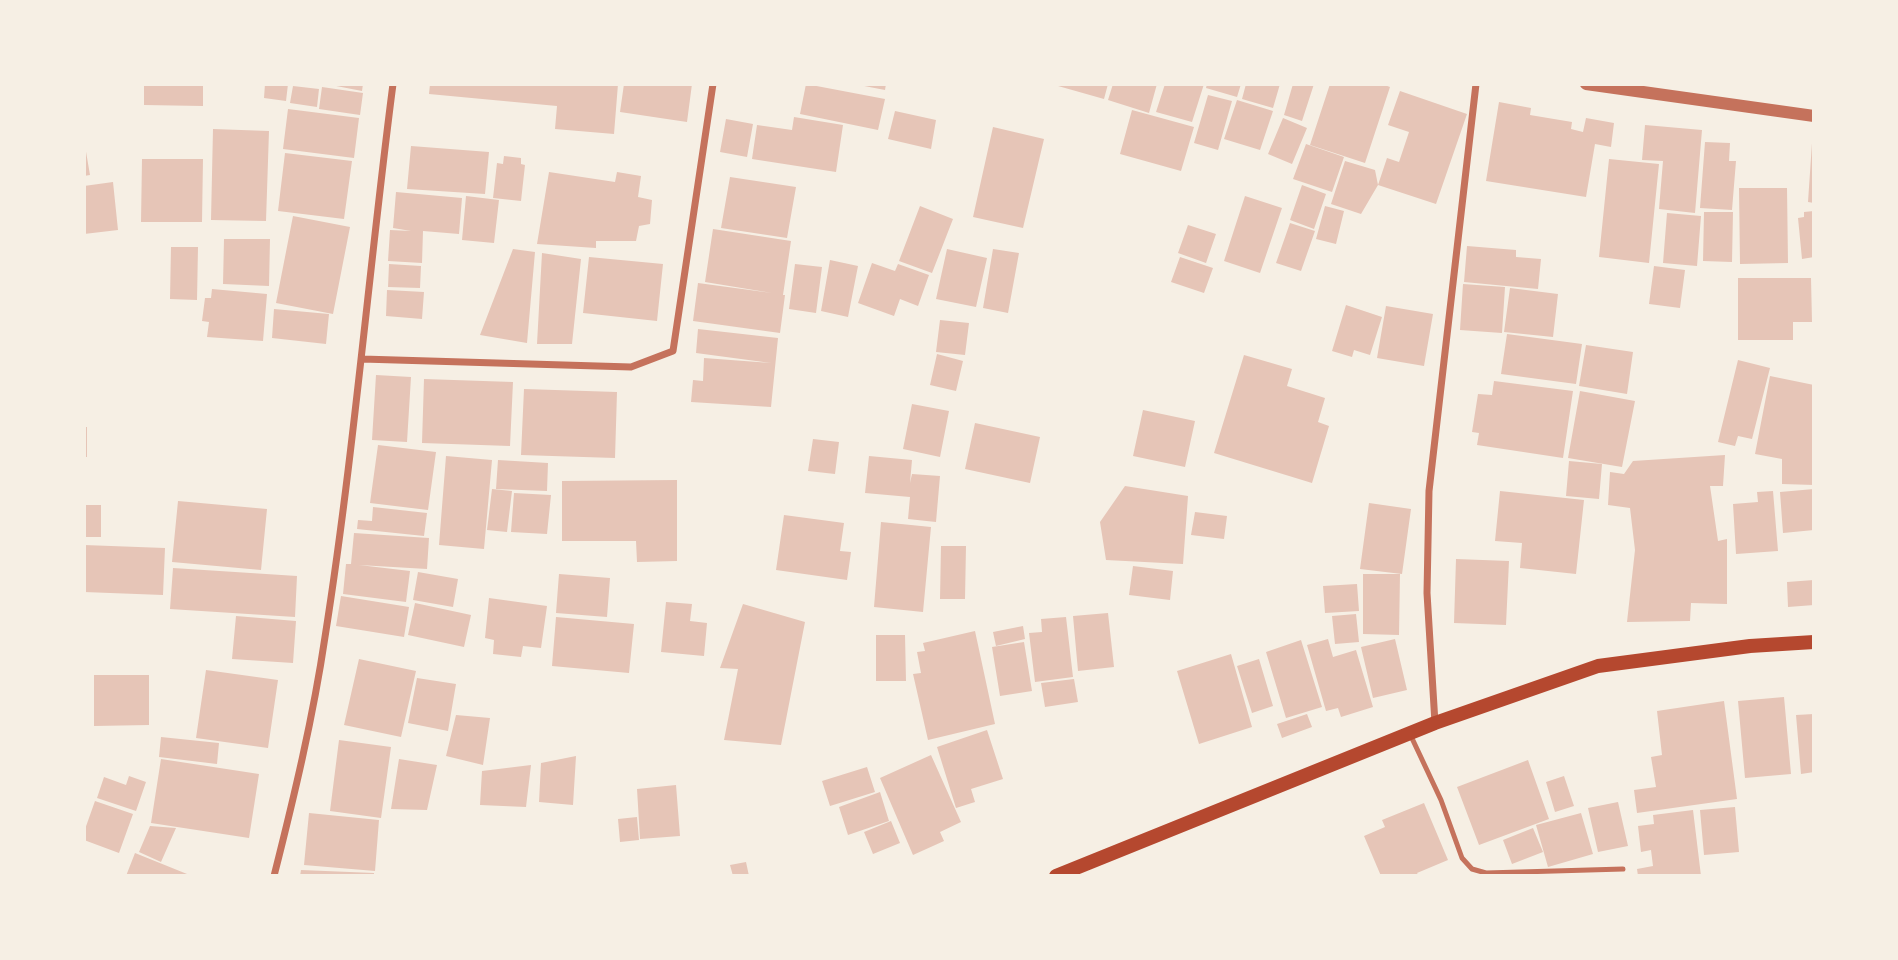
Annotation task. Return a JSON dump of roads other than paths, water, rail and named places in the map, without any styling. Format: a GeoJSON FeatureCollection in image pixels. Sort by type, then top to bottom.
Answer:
{"type":"FeatureCollection","features":[{"type":"Feature","properties":{"kind":"main road"},"geometry":{"type":"LineString","coordinates":[[1056,876],[1434,723],[1598,666],[1750,646],[1814,642]]}},
{"type":"Feature","properties":{"kind":"street"},"geometry":{"type":"LineString","coordinates":[[274,876],[295,793],[325,638],[362,359],[393,84]]}},
{"type":"Feature","properties":{"kind":"street"},"geometry":{"type":"LineString","coordinates":[[362,359],[631,367],[673,351],[713,84]]}},
{"type":"Feature","properties":{"kind":"street"},"geometry":{"type":"LineString","coordinates":[[1434,723],[1427,593],[1429,491],[1476,84]]}},
{"type":"Feature","properties":{"kind":"street"},"geometry":{"type":"LineString","coordinates":[[1586,84],[1814,116]]}},
{"type":"Feature","properties":{"kind":"lane"},"geometry":{"type":"LineString","coordinates":[[1409,733],[1441,800],[1462,858],[1472,869],[1486,873],[1623,869]]}}]}
